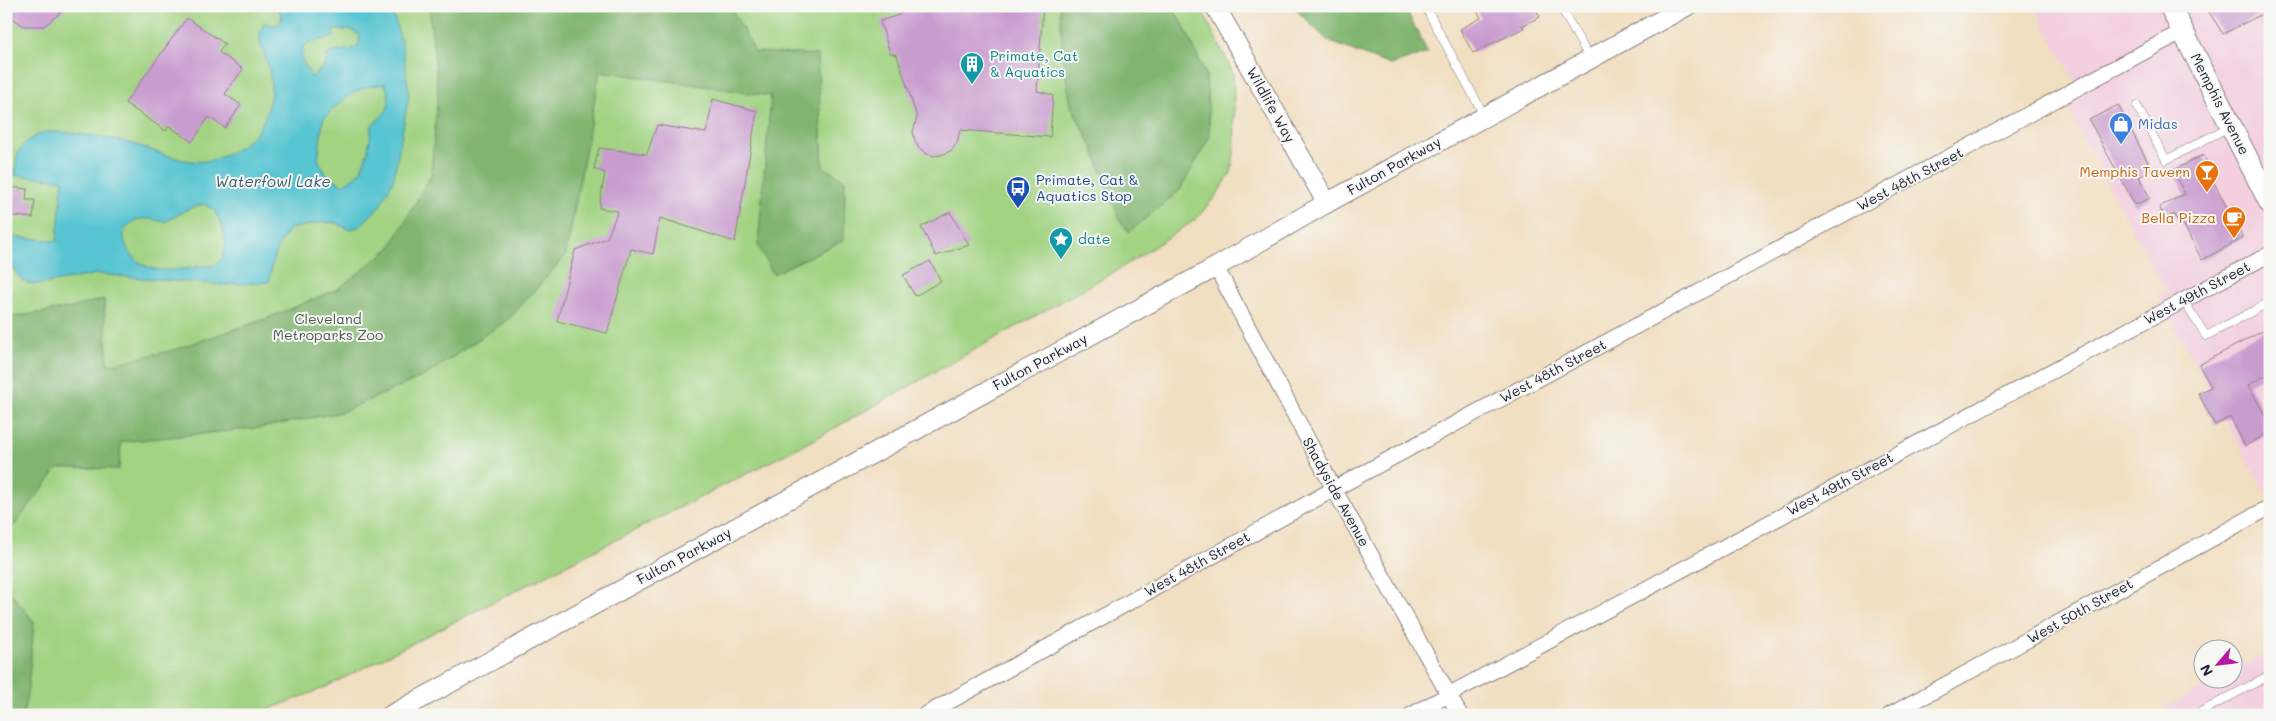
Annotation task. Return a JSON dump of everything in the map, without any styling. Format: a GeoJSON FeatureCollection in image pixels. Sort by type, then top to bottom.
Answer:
{"type":"FeatureCollection","features":[{"type":"Feature","properties":{"kind":"main road","name":"Memphis Avenue"},"geometry":{"type":"LineString","coordinates":[[2170,6],[2231,126],[2267,190]]}},
{"type":"Feature","properties":{"kind":"street","name":"Wildlife Way"},"geometry":{"type":"LineString","coordinates":[[1215,6],[1327,203]]}},
{"type":"Feature","properties":{"kind":"street","name":"Fulton Parkway"},"geometry":{"type":"LineString","coordinates":[[391,715],[1216,267],[1327,203],[1687,6]]}},
{"type":"Feature","properties":{"kind":"street","name":"West 48th Street"},"geometry":{"type":"LineString","coordinates":[[925,715],[1334,489],[2183,31]]}},
{"type":"Feature","properties":{"kind":"street","name":"West 49th Street"},"geometry":{"type":"LineString","coordinates":[[1411,715],[2270,254]]}},
{"type":"Feature","properties":{"kind":"street","name":"Shadyside Avenue"},"geometry":{"type":"LineString","coordinates":[[1216,267],[1334,489],[1460,715]]}},
{"type":"Feature","properties":{"kind":"street","name":"West 50th Street"},"geometry":{"type":"LineString","coordinates":[[1890,715],[2270,507]]}},
{"type":"Feature","properties":{"kind":"lane"},"geometry":{"type":"LineString","coordinates":[[1425,6],[1485,116]]}},
{"type":"Feature","properties":{"kind":"lane"},"geometry":{"type":"LineString","coordinates":[[1560,6],[1590,59]]}},
{"type":"Feature","properties":{"kind":"lane"},"geometry":{"type":"LineString","coordinates":[[2137,106],[2166,160],[2231,126]]}},
{"type":"Feature","properties":{"kind":"lane"},"geometry":{"type":"LineString","coordinates":[[2184,300],[2206,336],[2270,302]]}},
{"type":"Feature","properties":{"kind":"lane"},"geometry":{"type":"LineString","coordinates":[[2195,715],[2270,676]]}},
{"type":"Feature","properties":{"kind":"shaded area"},"geometry":{"type":"Polygon","coordinates":[[[2034,6],[2270,6],[2270,502],[2158,296],[2166,291],[2063,101],[2080,91],[2034,6]]]}},
{"type":"Feature","properties":{"kind":"shaded area"},"geometry":{"type":"Polygon","coordinates":[[[2270,651],[2270,715],[2151,715],[2201,688],[2244,688],[2244,665],[2270,651]]]}},
{"type":"Feature","properties":{"kind":"green space","name":"Cleveland Metroparks Zoo"},"geometry":{"type":"Polygon","coordinates":[[[6,6],[1200,6],[1233,73],[1235,147],[1231,173],[1215,197],[1195,220],[1121,268],[815,439],[324,688],[254,715],[6,715],[6,6]]]}},
{"type":"Feature","properties":{"kind":"green space"},"geometry":{"type":"Polygon","coordinates":[[[429,6],[730,6],[755,52],[817,55],[823,167],[845,180],[844,240],[773,274],[758,245],[771,96],[600,71],[566,255],[510,318],[426,375],[342,412],[259,428],[121,442],[119,469],[58,468],[6,536],[6,314],[12,317],[70,308],[104,299],[108,365],[173,350],[268,318],[338,289],[390,248],[431,175],[438,91],[429,6]]]}},
{"type":"Feature","properties":{"kind":"green space"},"geometry":{"type":"Polygon","coordinates":[[[1060,6],[1171,6],[1183,24],[1206,75],[1210,136],[1180,190],[1129,232],[1120,221],[1093,148],[1071,106],[1063,59],[1060,6]]]}},
{"type":"Feature","properties":{"kind":"green space"},"geometry":{"type":"Polygon","coordinates":[[[1292,6],[1404,6],[1428,53],[1390,65],[1328,41],[1292,6]]]}},
{"type":"Feature","properties":{"kind":"green space"},"geometry":{"type":"Polygon","coordinates":[[[6,587],[34,622],[28,688],[23,715],[6,715],[6,587]]]}},
{"type":"Feature","properties":{"kind":"water","name":"Waterfowl Lake"},"geometry":{"type":"Polygon","coordinates":[[[276,6],[387,6],[395,20],[403,49],[409,95],[393,181],[379,207],[359,227],[348,229],[336,223],[323,222],[289,229],[275,254],[269,282],[222,285],[97,274],[42,284],[27,283],[18,276],[12,265],[14,237],[57,241],[63,180],[15,175],[17,156],[24,145],[38,134],[59,132],[125,142],[190,161],[213,160],[230,153],[247,142],[255,134],[267,112],[271,86],[269,69],[261,46],[260,36],[264,23],[279,24],[282,19],[280,11],[276,6]],[[333,30],[334,37],[308,43],[302,48],[302,60],[311,77],[322,68],[327,55],[358,47],[360,35],[351,30],[333,30]],[[385,84],[358,90],[341,101],[323,119],[318,159],[326,174],[343,185],[360,173],[368,151],[372,125],[388,107],[389,97],[385,84]],[[204,204],[190,208],[165,222],[153,219],[134,221],[124,232],[129,252],[140,263],[154,269],[171,270],[215,266],[222,258],[226,243],[223,228],[215,211],[204,204]]]}},
{"type":"Feature","properties":{"kind":"building"},"geometry":{"type":"Polygon","coordinates":[[[6,6],[69,6],[44,26],[24,26],[6,14],[6,6]]]}},
{"type":"Feature","properties":{"kind":"building","name":"Primate, Cat & Aquatics"},"geometry":{"type":"Polygon","coordinates":[[[905,6],[1043,6],[1037,91],[1053,95],[1050,137],[960,130],[957,143],[952,150],[944,154],[935,156],[927,154],[919,148],[913,132],[917,117],[897,55],[890,53],[880,21],[899,15],[905,6]]]}},
{"type":"Feature","properties":{"kind":"building"},"geometry":{"type":"Polygon","coordinates":[[[1475,6],[1534,6],[1540,17],[1522,26],[1524,28],[1473,53],[1460,29],[1481,18],[1475,6]]]}},
{"type":"Feature","properties":{"kind":"building"},"geometry":{"type":"Polygon","coordinates":[[[2221,6],[2270,6],[2270,10],[2223,34],[2209,12],[2221,6]]]}},
{"type":"Feature","properties":{"kind":"building"},"geometry":{"type":"Polygon","coordinates":[[[187,18],[225,44],[219,52],[243,69],[225,94],[241,105],[225,128],[209,117],[192,142],[169,126],[166,131],[125,103],[187,18]]]}},
{"type":"Feature","properties":{"kind":"building"},"geometry":{"type":"Polygon","coordinates":[[[713,99],[757,111],[735,242],[660,218],[653,254],[631,249],[607,333],[557,321],[575,250],[607,238],[618,211],[599,208],[605,173],[594,169],[599,148],[647,154],[657,125],[706,133],[713,99]]]}},
{"type":"Feature","properties":{"kind":"building","name":"Midas"},"geometry":{"type":"Polygon","coordinates":[[[2118,105],[2152,170],[2139,177],[2150,198],[2135,205],[2089,120],[2118,105]]]}},
{"type":"Feature","properties":{"kind":"building"},"geometry":{"type":"Polygon","coordinates":[[[2203,155],[2214,175],[2211,177],[2243,238],[2202,260],[2182,222],[2179,223],[2174,214],[2166,219],[2159,207],[2185,194],[2173,171],[2203,155]]]}},
{"type":"Feature","properties":{"kind":"building"},"geometry":{"type":"Polygon","coordinates":[[[8,187],[27,189],[26,200],[35,200],[33,218],[6,215],[8,187]]]}},
{"type":"Feature","properties":{"kind":"building"},"geometry":{"type":"Polygon","coordinates":[[[950,212],[969,245],[936,256],[921,227],[950,212]]]}},
{"type":"Feature","properties":{"kind":"building"},"geometry":{"type":"Polygon","coordinates":[[[930,261],[941,281],[915,296],[903,275],[930,261]]]}},
{"type":"Feature","properties":{"kind":"building"},"geometry":{"type":"Polygon","coordinates":[[[2270,327],[2270,373],[2248,385],[2265,415],[2270,412],[2270,432],[2245,446],[2230,417],[2215,425],[2198,393],[2211,387],[2199,365],[2270,327]]]}},
{"type":"Feature","properties":{"kind":"place","name":"Primate, Cat & Aquatics"},"geometry":{"type":"Point","coordinates":[972,85]}},
{"type":"Feature","properties":{"kind":"place","name":"Midas"},"geometry":{"type":"Point","coordinates":[2121,145]}},
{"type":"Feature","properties":{"kind":"place","name":"Memphis Tavern"},"geometry":{"type":"Point","coordinates":[2207,193]}},
{"type":"Feature","properties":{"kind":"place","name":"Primate, Cat & Aquatics Stop"},"geometry":{"type":"Point","coordinates":[1018,209]}},
{"type":"Feature","properties":{"kind":"place","name":"Bella Pizza"},"geometry":{"type":"Point","coordinates":[2234,239]}},
{"type":"Feature","properties":{"kind":"place","name":"date"},"geometry":{"type":"Point","coordinates":[1061,260]}}]}
